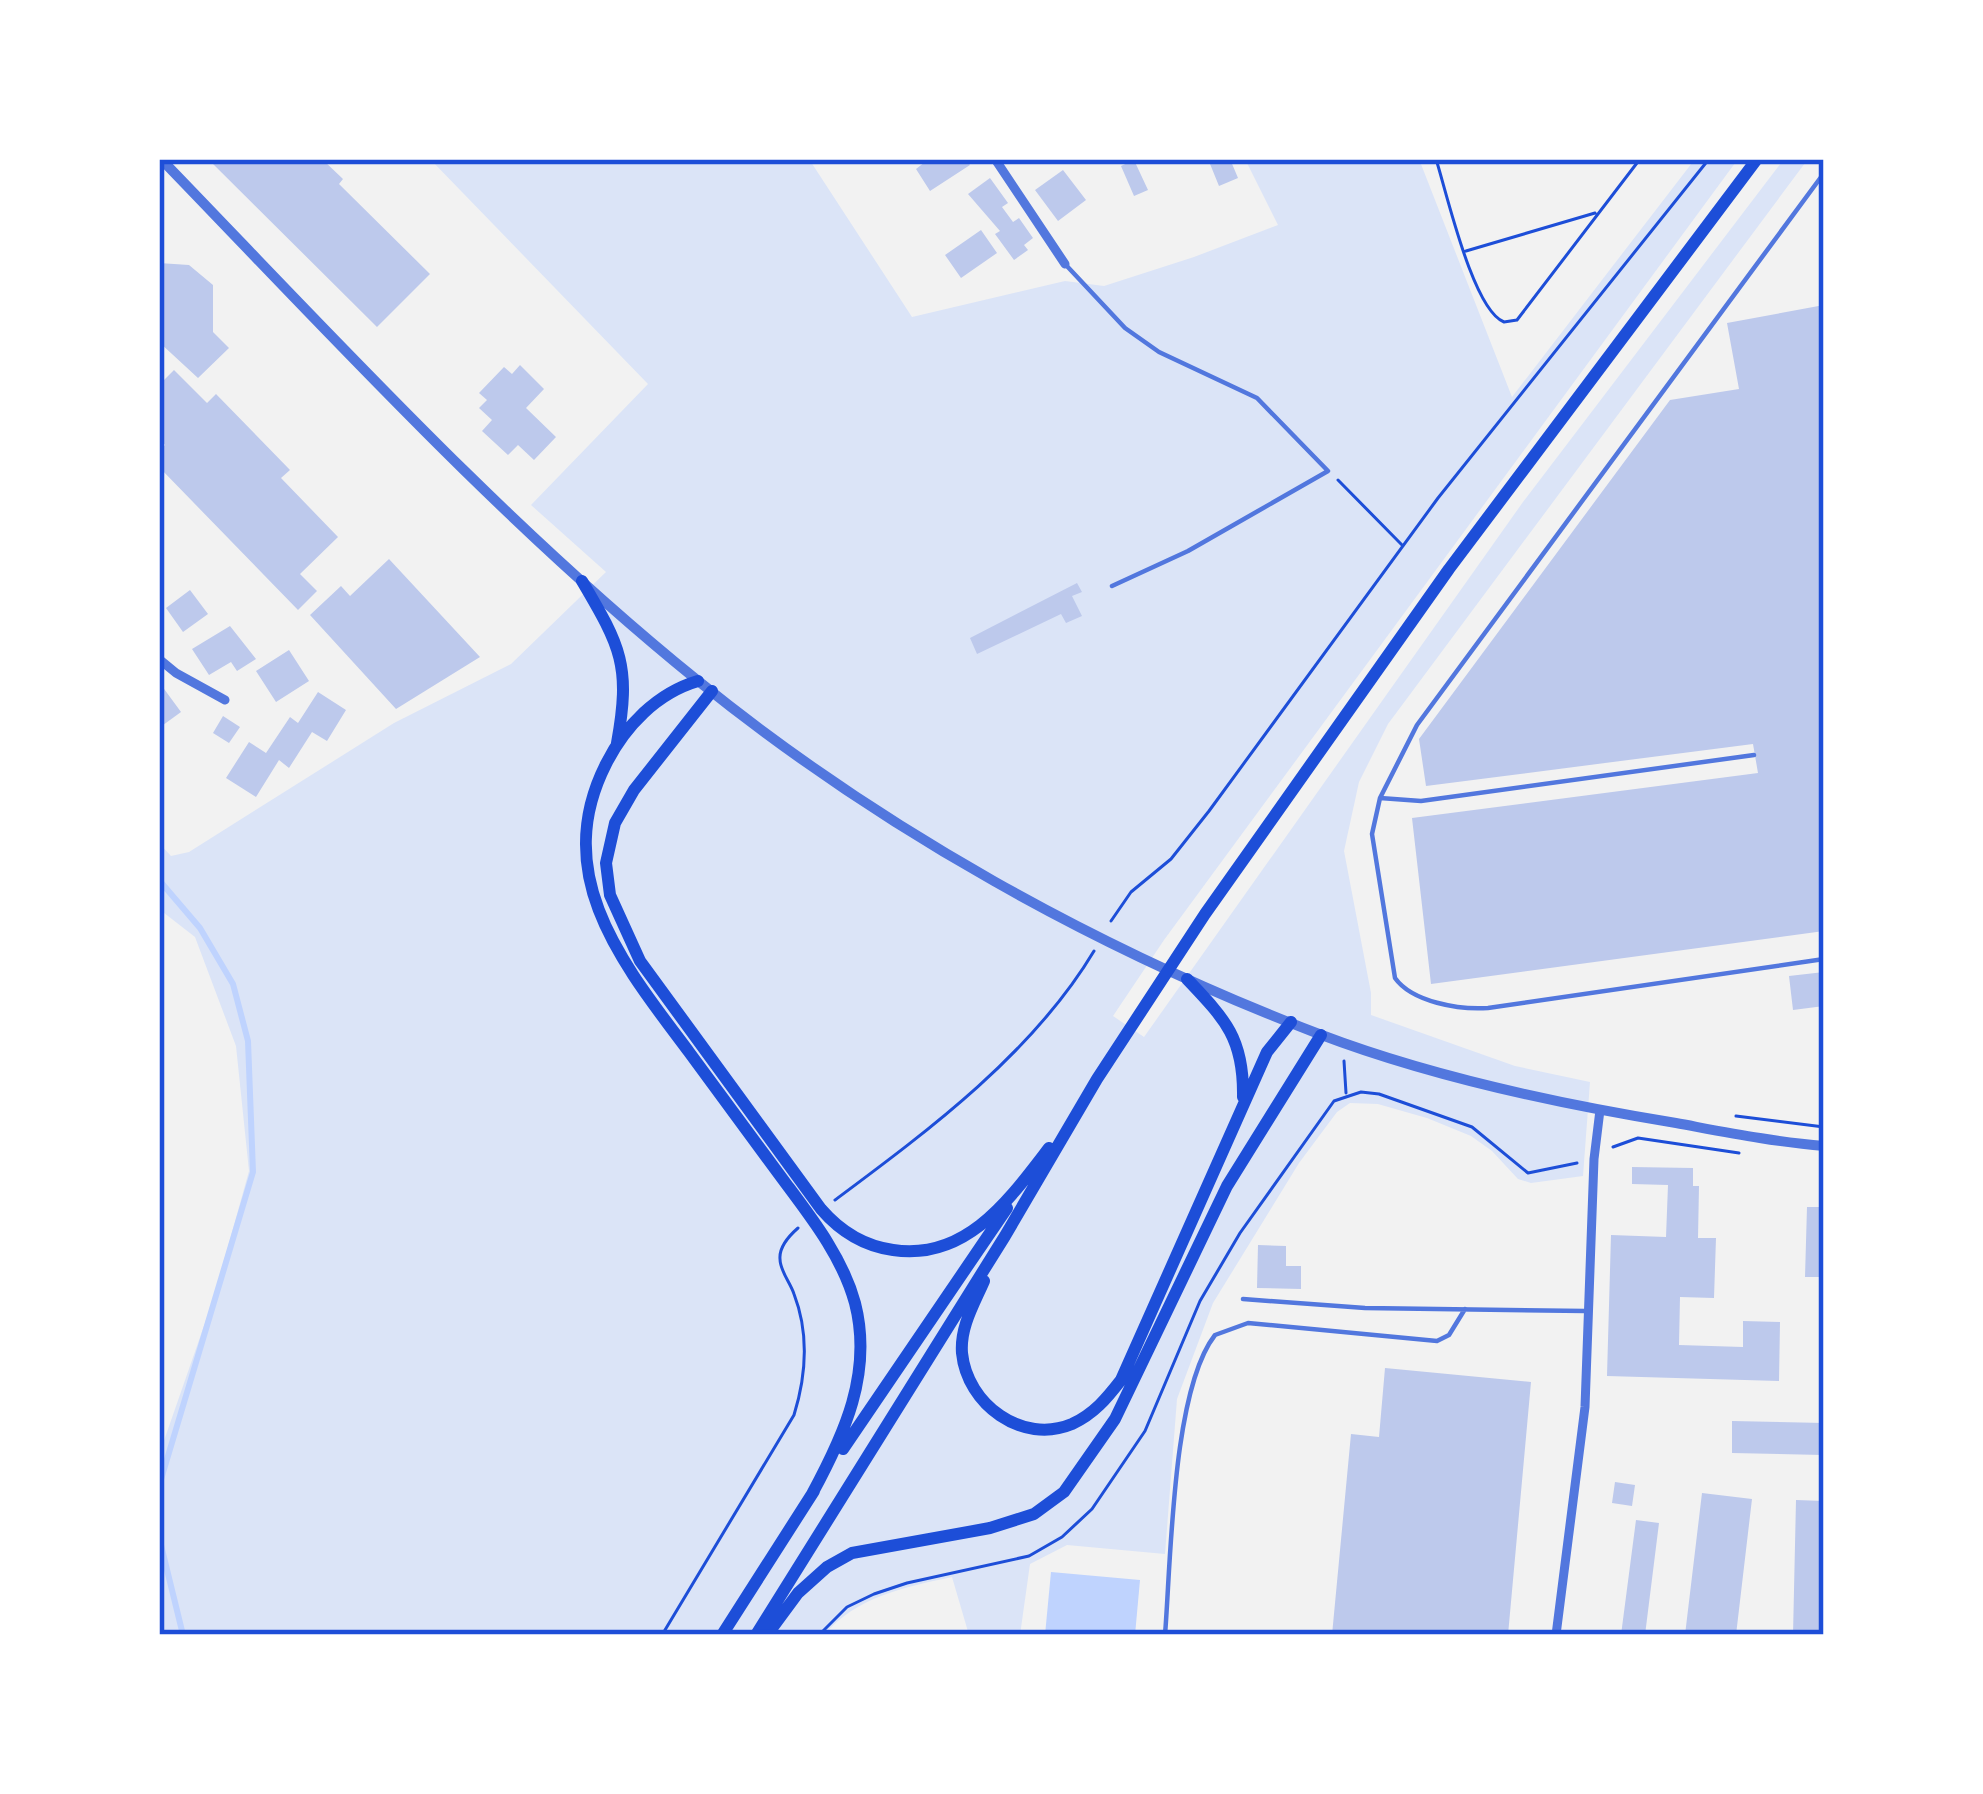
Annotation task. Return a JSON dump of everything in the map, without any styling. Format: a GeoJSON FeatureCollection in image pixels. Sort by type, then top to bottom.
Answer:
{"type":"FeatureCollection","features":[{"type":"Feature","properties":{"kind":"main road"},"geometry":{"type":"LineString","coordinates":[[722,1635],[1204,914],[1449,569],[1756,159]]}},
{"type":"Feature","properties":{"kind":"main road"},"geometry":{"type":"LineString","coordinates":[[581,581],[621,654],[625,680],[617,743],[587,812],[586,856],[593,900],[630,973],[825,1225],[855,1305],[859,1380],[839,1444],[812,1494]]}},
{"type":"Feature","properties":{"kind":"main road"},"geometry":{"type":"LineString","coordinates":[[617,743],[674,688],[698,681]]}},
{"type":"Feature","properties":{"kind":"main road"},"geometry":{"type":"LineString","coordinates":[[712,691],[634,790],[615,823],[606,863],[610,895],[640,961],[807,1201]]}},
{"type":"Feature","properties":{"kind":"main road"},"geometry":{"type":"LineString","coordinates":[[1187,979],[1235,1036],[1244,1061],[1243,1103]]}},
{"type":"Feature","properties":{"kind":"main road"},"geometry":{"type":"LineString","coordinates":[[1005,1236],[965,1324],[962,1350],[968,1379],[984,1405],[1011,1422],[1044,1431],[1072,1424],[1102,1405],[1120,1379],[1267,1052],[1291,1022]]}},
{"type":"Feature","properties":{"kind":"main road"},"geometry":{"type":"LineString","coordinates":[[767,1635],[799,1593],[827,1567],[852,1553],[990,1528],[1034,1514],[1064,1492],[1115,1419],[1227,1186],[1321,1035]]}},
{"type":"Feature","properties":{"kind":"main road"},"geometry":{"type":"LineString","coordinates":[[756,1635],[1005,1236],[1097,1079]]}},
{"type":"Feature","properties":{"kind":"main road"},"geometry":{"type":"LineString","coordinates":[[825,1225],[880,1249],[936,1250],[989,1219],[1049,1148]]}},
{"type":"Feature","properties":{"kind":"street"},"geometry":{"type":"LineString","coordinates":[[161,159],[452,460],[581,581],[782,745],[935,846],[1187,979],[1321,1035],[1494,1087],[1600,1111],[1824,1146]]}},
{"type":"Feature","properties":{"kind":"street"},"geometry":{"type":"LineString","coordinates":[[994,159],[1065,264]]}},
{"type":"Feature","properties":{"kind":"street"},"geometry":{"type":"LineString","coordinates":[[159,659],[225,700]]}},
{"type":"Feature","properties":{"kind":"street"},"geometry":{"type":"LineString","coordinates":[[1556,1635],[1585,1407],[1600,1111]]}},
{"type":"Feature","properties":{"kind":"lane"},"geometry":{"type":"LineString","coordinates":[[1824,173],[1417,725],[1380,798],[1372,835],[1390,965],[1402,989],[1470,1009],[1824,959]]}},
{"type":"Feature","properties":{"kind":"lane"},"geometry":{"type":"LineString","coordinates":[[1065,264],[1125,328],[1160,352],[1257,398],[1328,471],[1188,551],[1112,586]]}},
{"type":"Feature","properties":{"kind":"lane"},"geometry":{"type":"LineString","coordinates":[[1380,798],[1421,801],[1754,755]]}},
{"type":"Feature","properties":{"kind":"lane"},"geometry":{"type":"LineString","coordinates":[[1243,1299],[1365,1308],[1591,1311]]}},
{"type":"Feature","properties":{"kind":"lane"},"geometry":{"type":"LineString","coordinates":[[1165,1635],[1186,1402],[1199,1362],[1215,1335],[1248,1323],[1437,1341],[1449,1335],[1465,1310]]}},
{"type":"Feature","properties":{"kind":"path"},"geometry":{"type":"LineString","coordinates":[[1436,159],[1486,311],[1504,322],[1517,320],[1640,159]]}},
{"type":"Feature","properties":{"kind":"path"},"geometry":{"type":"LineString","coordinates":[[1103,936],[1119,908],[1171,859],[1209,811],[1403,546],[1708,159]]}},
{"type":"Feature","properties":{"kind":"path"},"geometry":{"type":"LineString","coordinates":[[1464,251],[1600,212]]}},
{"type":"Feature","properties":{"kind":"path"},"geometry":{"type":"LineString","coordinates":[[1328,471],[1403,546]]}},
{"type":"Feature","properties":{"kind":"path"},"geometry":{"type":"LineString","coordinates":[[1343,1041],[1346,1095]]}},
{"type":"Feature","properties":{"kind":"path"},"geometry":{"type":"LineString","coordinates":[[1594,1159],[1638,1138],[1747,1154]]}},
{"type":"Feature","properties":{"kind":"shaded area"},"geometry":{"type":"Polygon","coordinates":[[[430,159],[809,159],[912,317],[1065,281],[1104,286],[1278,225],[1245,159],[1419,159],[1512,397],[1695,159],[1738,159],[1164,940],[1113,1016],[1144,1037],[1523,502],[1784,159],[1808,159],[1388,724],[1359,782],[1344,851],[1371,1015],[1515,1066],[1590,1082],[1583,1176],[1531,1183],[1518,1179],[1471,1136],[1427,1118],[1378,1104],[1350,1103],[1337,1112],[1299,1163],[1213,1303],[1177,1399],[1165,1554],[1067,1545],[1030,1564],[1020,1635],[969,1635],[952,1577],[866,1603],[824,1635],[159,1635],[159,1455],[214,1297],[249,1171],[236,1046],[195,937],[159,909],[159,843],[171,856],[189,852],[394,723],[511,664],[606,572],[531,505],[648,384],[430,159]]]}},
{"type":"Feature","properties":{"kind":"water"},"geometry":{"type":"Polygon","coordinates":[[[1051,1572],[1140,1580],[1135,1635],[1045,1635],[1051,1572]]]}},
{"type":"Feature","properties":{"kind":"building"},"geometry":{"type":"Polygon","coordinates":[[[212,159],[322,159],[343,179],[339,184],[430,274],[377,327],[212,159]]]}},
{"type":"Feature","properties":{"kind":"building"},"geometry":{"type":"Polygon","coordinates":[[[923,159],[966,159],[970,165],[930,191],[916,169],[923,159]]]}},
{"type":"Feature","properties":{"kind":"building"},"geometry":{"type":"Polygon","coordinates":[[[1208,159],[1230,159],[1238,178],[1219,186],[1208,159]]]}},
{"type":"Feature","properties":{"kind":"building"},"geometry":{"type":"Polygon","coordinates":[[[1134,160],[1148,190],[1134,196],[1121,166],[1134,160]]]}},
{"type":"Feature","properties":{"kind":"building"},"geometry":{"type":"Polygon","coordinates":[[[1063,170],[1086,200],[1058,221],[1035,190],[1063,170]]]}},
{"type":"Feature","properties":{"kind":"building"},"geometry":{"type":"Polygon","coordinates":[[[990,178],[1008,203],[1002,207],[1013,222],[1019,218],[1033,238],[1024,245],[1028,250],[1014,260],[995,234],[1000,231],[968,194],[990,178]]]}},
{"type":"Feature","properties":{"kind":"building"},"geometry":{"type":"Polygon","coordinates":[[[981,230],[997,253],[961,278],[945,255],[981,230]]]}},
{"type":"Feature","properties":{"kind":"building"},"geometry":{"type":"Polygon","coordinates":[[[159,263],[189,265],[213,285],[213,332],[229,348],[198,378],[159,342],[159,263]]]}},
{"type":"Feature","properties":{"kind":"building"},"geometry":{"type":"Polygon","coordinates":[[[1824,305],[1824,931],[1431,984],[1412,818],[1758,773],[1753,744],[1426,786],[1419,739],[1670,400],[1739,389],[1727,323],[1824,305]]]}},
{"type":"Feature","properties":{"kind":"building"},"geometry":{"type":"Polygon","coordinates":[[[520,365],[544,389],[526,408],[556,437],[534,460],[518,445],[508,455],[482,431],[492,420],[479,408],[487,400],[479,393],[504,367],[512,374],[520,365]]]}},
{"type":"Feature","properties":{"kind":"building"},"geometry":{"type":"Polygon","coordinates":[[[174,370],[207,403],[216,394],[290,470],[281,478],[338,537],[300,574],[317,591],[298,610],[159,467],[159,451],[165,445],[159,438],[159,385],[174,370]]]}},
{"type":"Feature","properties":{"kind":"building"},"geometry":{"type":"Polygon","coordinates":[[[389,559],[480,657],[396,709],[310,615],[341,586],[350,596],[389,559]]]}},
{"type":"Feature","properties":{"kind":"building"},"geometry":{"type":"Polygon","coordinates":[[[1077,583],[1082,592],[1072,596],[1082,616],[1066,623],[1061,614],[977,654],[970,638],[1077,583]]]}},
{"type":"Feature","properties":{"kind":"building"},"geometry":{"type":"Polygon","coordinates":[[[190,590],[208,614],[183,632],[166,608],[190,590]]]}},
{"type":"Feature","properties":{"kind":"building"},"geometry":{"type":"Polygon","coordinates":[[[230,626],[256,659],[237,671],[231,662],[209,675],[192,649],[230,626]]]}},
{"type":"Feature","properties":{"kind":"building"},"geometry":{"type":"Polygon","coordinates":[[[289,650],[309,681],[276,702],[256,671],[289,650]]]}},
{"type":"Feature","properties":{"kind":"building"},"geometry":{"type":"Polygon","coordinates":[[[159,682],[181,712],[159,728],[159,682]]]}},
{"type":"Feature","properties":{"kind":"building"},"geometry":{"type":"Polygon","coordinates":[[[318,692],[346,710],[327,741],[312,732],[289,768],[279,760],[256,797],[226,778],[249,742],[266,753],[290,717],[298,723],[318,692]]]}},
{"type":"Feature","properties":{"kind":"building"},"geometry":{"type":"Polygon","coordinates":[[[223,716],[240,727],[229,743],[213,733],[223,716]]]}},
{"type":"Feature","properties":{"kind":"building"},"geometry":{"type":"Polygon","coordinates":[[[1824,972],[1824,1006],[1793,1010],[1789,976],[1824,972]]]}},
{"type":"Feature","properties":{"kind":"building"},"geometry":{"type":"Polygon","coordinates":[[[1632,1167],[1693,1168],[1693,1186],[1699,1186],[1698,1238],[1716,1238],[1714,1298],[1680,1297],[1679,1345],[1743,1347],[1743,1321],[1780,1322],[1779,1381],[1607,1376],[1611,1235],[1666,1237],[1668,1185],[1632,1184],[1632,1167]]]}},
{"type":"Feature","properties":{"kind":"building"},"geometry":{"type":"Polygon","coordinates":[[[1807,1207],[1824,1207],[1824,1277],[1805,1277],[1807,1207]]]}},
{"type":"Feature","properties":{"kind":"building"},"geometry":{"type":"Polygon","coordinates":[[[1258,1245],[1286,1246],[1286,1266],[1301,1266],[1301,1289],[1257,1288],[1258,1245]]]}},
{"type":"Feature","properties":{"kind":"building"},"geometry":{"type":"Polygon","coordinates":[[[1385,1368],[1531,1382],[1508,1635],[1332,1635],[1351,1434],[1379,1437],[1385,1368]]]}},
{"type":"Feature","properties":{"kind":"building"},"geometry":{"type":"Polygon","coordinates":[[[1732,1421],[1824,1423],[1823,1455],[1732,1453],[1732,1421]]]}},
{"type":"Feature","properties":{"kind":"building"},"geometry":{"type":"Polygon","coordinates":[[[1615,1482],[1635,1485],[1632,1506],[1612,1503],[1615,1482]]]}},
{"type":"Feature","properties":{"kind":"building"},"geometry":{"type":"Polygon","coordinates":[[[1702,1493],[1752,1499],[1736,1635],[1685,1635],[1702,1493]]]}},
{"type":"Feature","properties":{"kind":"building"},"geometry":{"type":"Polygon","coordinates":[[[1796,1500],[1824,1501],[1824,1635],[1793,1635],[1796,1500]]]}},
{"type":"Feature","properties":{"kind":"building"},"geometry":{"type":"Polygon","coordinates":[[[1636,1520],[1659,1523],[1645,1635],[1621,1635],[1636,1520]]]}},
{"type":"Feature","properties":{"kind":"waterway"},"geometry":{"type":"LineString","coordinates":[[159,880],[200,928],[233,984],[248,1041],[253,1172],[159,1486]]}},
{"type":"Feature","properties":{"kind":"waterway"},"geometry":{"type":"LineString","coordinates":[[159,1537],[183,1635]]}}]}
